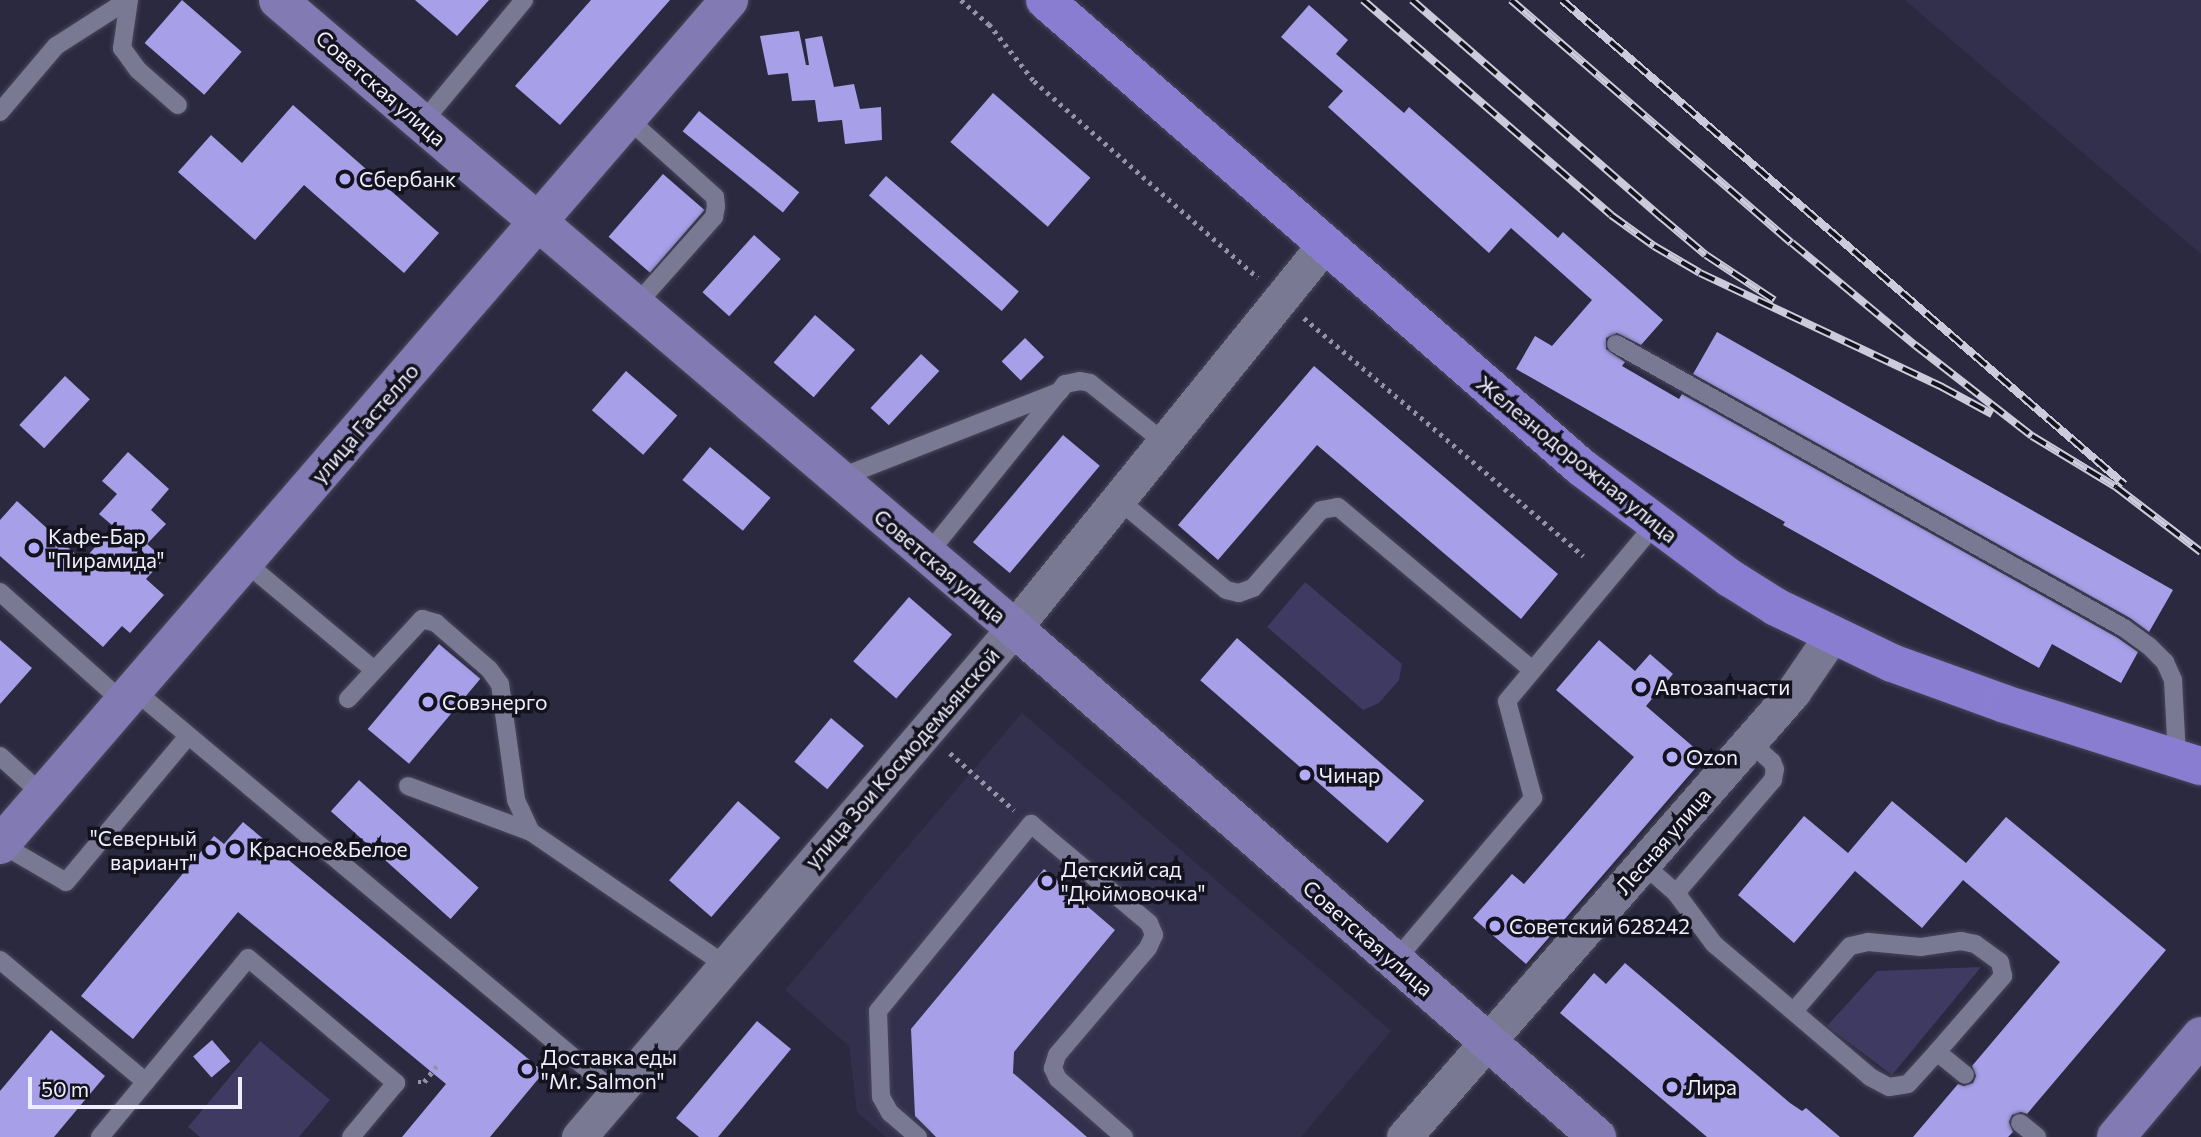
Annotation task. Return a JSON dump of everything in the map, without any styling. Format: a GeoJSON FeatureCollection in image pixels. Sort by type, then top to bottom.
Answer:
{"type":"FeatureCollection","features":[{"type":"Feature","properties":{"kind":"main road","name":"Железнодорожная улица"},"geometry":{"type":"LineString","coordinates":[[1045,0],[1581,467],[1654,525],[1730,578],[1776,607],[1832,635],[1947,684],[2189,762]]}},
{"type":"Feature","properties":{"kind":"street","name":"Советская улица"},"geometry":{"type":"LineString","coordinates":[[278,0],[1014,628],[1597,1137]]}},
{"type":"Feature","properties":{"kind":"street","name":"улица Гастелло"},"geometry":{"type":"LineString","coordinates":[[0,845],[729,0]]}},
{"type":"Feature","properties":{"kind":"street","name":"улица Зои Космодемьянской"},"geometry":{"type":"LineString","coordinates":[[579,1137],[724,964],[1014,628],[1120,501],[1325,244]]}},
{"type":"Feature","properties":{"kind":"street","name":"Лесная улица"},"geometry":{"type":"LineString","coordinates":[[1404,1137],[1485,1041],[1793,692],[1832,635]]}},
{"type":"Feature","properties":{"kind":"street"},"geometry":{"type":"LineString","coordinates":[[2116,1137],[2201,1036]]}},
{"type":"Feature","properties":{"kind":"lane"},"geometry":{"type":"LineString","coordinates":[[128,0],[122,48],[138,70],[178,104]]}},
{"type":"Feature","properties":{"kind":"lane"},"geometry":{"type":"LineString","coordinates":[[0,112],[56,46],[128,0]]}},
{"type":"Feature","properties":{"kind":"lane"},"geometry":{"type":"LineString","coordinates":[[422,123],[524,0]]}},
{"type":"Feature","properties":{"kind":"lane"},"geometry":{"type":"LineString","coordinates":[[627,118],[715,197],[716,206],[714,217],[635,306]]}},
{"type":"Feature","properties":{"kind":"lane"},"geometry":{"type":"LineString","coordinates":[[1616,344],[2124,628],[2149,646],[2165,662],[2173,680],[2189,762]]}},
{"type":"Feature","properties":{"kind":"lane"},"geometry":{"type":"LineString","coordinates":[[927,555],[1065,384],[1090,383],[1166,443]]}},
{"type":"Feature","properties":{"kind":"lane"},"geometry":{"type":"LineString","coordinates":[[839,479],[1059,391]]}},
{"type":"Feature","properties":{"kind":"lane"},"geometry":{"type":"LineString","coordinates":[[1120,501],[1226,590],[1239,593],[1253,588],[1321,510],[1338,507],[1532,670]]}},
{"type":"Feature","properties":{"kind":"lane"},"geometry":{"type":"LineString","coordinates":[[1395,961],[1533,798],[1507,701],[1654,525]]}},
{"type":"Feature","properties":{"kind":"lane"},"geometry":{"type":"LineString","coordinates":[[245,562],[374,670]]}},
{"type":"Feature","properties":{"kind":"lane"},"geometry":{"type":"LineString","coordinates":[[0,592],[129,696],[188,737],[617,1093]]}},
{"type":"Feature","properties":{"kind":"lane"},"geometry":{"type":"LineString","coordinates":[[348,699],[422,619],[436,623],[489,668],[500,684],[516,800],[531,832]]}},
{"type":"Feature","properties":{"kind":"lane"},"geometry":{"type":"LineString","coordinates":[[0,845],[66,882],[188,737]]}},
{"type":"Feature","properties":{"kind":"lane"},"geometry":{"type":"LineString","coordinates":[[1676,892],[1773,780],[1775,769],[1772,762],[1750,742]]}},
{"type":"Feature","properties":{"kind":"lane"},"geometry":{"type":"LineString","coordinates":[[0,756],[43,795]]}},
{"type":"Feature","properties":{"kind":"lane"},"geometry":{"type":"LineString","coordinates":[[408,786],[531,832],[724,964]]}},
{"type":"Feature","properties":{"kind":"lane"},"geometry":{"type":"LineString","coordinates":[[918,1137],[890,1113],[881,1097],[878,1011],[1031,824],[1149,923],[1153,935],[1148,948],[1057,1055],[1053,1068],[1058,1079],[1124,1137]]}},
{"type":"Feature","properties":{"kind":"lane"},"geometry":{"type":"LineString","coordinates":[[1643,864],[1676,892],[1714,944],[1870,1077],[1889,1087],[1908,1084],[2003,976],[2000,962],[1975,944],[1961,941],[1921,947],[1868,942],[1850,946],[1794,1011]]}},
{"type":"Feature","properties":{"kind":"lane"},"geometry":{"type":"LineString","coordinates":[[110,1133],[146,1082],[248,958],[396,1083],[351,1137]]}},
{"type":"Feature","properties":{"kind":"lane"},"geometry":{"type":"LineString","coordinates":[[0,960],[146,1082]]}},
{"type":"Feature","properties":{"kind":"lane"},"geometry":{"type":"LineString","coordinates":[[1937,1052],[1965,1075]]}},
{"type":"Feature","properties":{"kind":"lane"},"geometry":{"type":"LineString","coordinates":[[2020,1123],[2037,1137]]}},
{"type":"Feature","properties":{"kind":"path"},"geometry":{"type":"LineString","coordinates":[[950,753],[1031,824]]}},
{"type":"Feature","properties":{"kind":"shaded area"},"geometry":{"type":"Polygon","coordinates":[[[1905,0],[2201,0],[2201,254],[1905,0]]]}},
{"type":"Feature","properties":{"kind":"shaded area"},"geometry":{"type":"Polygon","coordinates":[[[1305,582],[1402,664],[1399,680],[1379,703],[1363,710],[1267,627],[1305,582]]]}},
{"type":"Feature","properties":{"kind":"shaded area","name":"Детский сад \"Дюймовочка\""},"geometry":{"type":"Polygon","coordinates":[[[1022,713],[1391,1031],[1301,1137],[886,1137],[857,1112],[849,1046],[785,990],[1022,713]]]}},
{"type":"Feature","properties":{"kind":"shaded area"},"geometry":{"type":"Polygon","coordinates":[[[1981,967],[1892,1075],[1827,1026],[1877,971],[1981,967]]]}},
{"type":"Feature","properties":{"kind":"shaded area"},"geometry":{"type":"Polygon","coordinates":[[[260,1041],[330,1100],[299,1137],[200,1137],[188,1127],[260,1041]]]}},
{"type":"Feature","properties":{"kind":"building"},"geometry":{"type":"Polygon","coordinates":[[[182,0],[242,52],[204,95],[145,43],[182,0]]]}},
{"type":"Feature","properties":{"kind":"building"},"geometry":{"type":"Polygon","coordinates":[[[415,0],[489,0],[457,36],[415,0]]]}},
{"type":"Feature","properties":{"kind":"building"},"geometry":{"type":"Polygon","coordinates":[[[591,0],[670,0],[560,125],[515,86],[591,0]]]}},
{"type":"Feature","properties":{"kind":"building"},"geometry":{"type":"Polygon","coordinates":[[[1309,5],[1348,40],[1336,54],[1404,113],[1409,107],[1558,238],[1563,232],[1663,320],[1641,345],[1617,333],[1606,338],[1606,349],[1625,362],[1622,366],[1679,399],[1682,394],[2118,638],[2138,652],[2121,683],[2052,644],[2039,668],[1783,525],[1785,522],[1516,369],[1535,336],[1552,346],[1592,300],[1511,228],[1489,253],[1328,107],[1343,91],[1281,37],[1309,5]]]}},
{"type":"Feature","properties":{"kind":"building"},"geometry":{"type":"Polygon","coordinates":[[[799,31],[806,65],[809,65],[805,39],[822,36],[834,87],[854,84],[860,109],[881,107],[882,140],[845,144],[842,120],[818,122],[815,100],[792,101],[788,73],[768,75],[760,36],[799,31]]]}},
{"type":"Feature","properties":{"kind":"building"},"geometry":{"type":"Polygon","coordinates":[[[993,93],[1090,178],[1048,227],[950,142],[993,93]]]}},
{"type":"Feature","properties":{"kind":"building"},"geometry":{"type":"Polygon","coordinates":[[[293,105],[439,233],[404,273],[304,185],[255,240],[178,172],[211,135],[242,163],[293,105]]]}},
{"type":"Feature","properties":{"kind":"building"},"geometry":{"type":"Polygon","coordinates":[[[699,111],[799,192],[783,212],[683,131],[699,111]]]}},
{"type":"Feature","properties":{"kind":"building"},"geometry":{"type":"Polygon","coordinates":[[[663,174],[705,210],[650,273],[609,237],[663,174]]]}},
{"type":"Feature","properties":{"kind":"building"},"geometry":{"type":"Polygon","coordinates":[[[886,176],[1019,291],[1002,311],[869,196],[886,176]]]}},
{"type":"Feature","properties":{"kind":"building"},"geometry":{"type":"Polygon","coordinates":[[[754,235],[781,259],[729,316],[702,292],[754,235]]]}},
{"type":"Feature","properties":{"kind":"building"},"geometry":{"type":"Polygon","coordinates":[[[815,315],[855,350],[814,397],[774,363],[815,315]]]}},
{"type":"Feature","properties":{"kind":"building"},"geometry":{"type":"Polygon","coordinates":[[[1717,332],[2173,590],[2149,632],[2130,618],[1693,374],[1717,332]]]}},
{"type":"Feature","properties":{"kind":"building"},"geometry":{"type":"Polygon","coordinates":[[[1025,338],[1044,357],[1021,380],[1002,361],[1025,338]]]}},
{"type":"Feature","properties":{"kind":"building"},"geometry":{"type":"Polygon","coordinates":[[[921,354],[939,371],[889,425],[871,408],[921,354]]]}},
{"type":"Feature","properties":{"kind":"building"},"geometry":{"type":"Polygon","coordinates":[[[1314,366],[1558,574],[1521,619],[1317,445],[1218,560],[1178,525],[1314,366]]]}},
{"type":"Feature","properties":{"kind":"building"},"geometry":{"type":"Polygon","coordinates":[[[626,371],[677,416],[643,455],[592,410],[626,371]]]}},
{"type":"Feature","properties":{"kind":"building"},"geometry":{"type":"Polygon","coordinates":[[[65,376],[90,399],[44,448],[19,425],[65,376]]]}},
{"type":"Feature","properties":{"kind":"building"},"geometry":{"type":"Polygon","coordinates":[[[1063,435],[1100,466],[1010,573],[973,542],[1063,435]]]}},
{"type":"Feature","properties":{"kind":"building"},"geometry":{"type":"Polygon","coordinates":[[[710,447],[771,498],[743,531],[682,480],[710,447]]]}},
{"type":"Feature","properties":{"kind":"building","name":"Кафе-Бар \"Пирамида\""},"geometry":{"type":"Polygon","coordinates":[[[128,452],[169,489],[151,510],[166,524],[147,544],[164,559],[146,579],[164,595],[130,633],[122,626],[103,647],[0,556],[0,520],[17,501],[83,561],[113,526],[99,514],[117,494],[102,481],[128,452]]]}},
{"type":"Feature","properties":{"kind":"building"},"geometry":{"type":"Polygon","coordinates":[[[909,597],[952,634],[896,699],[853,661],[909,597]]]}},
{"type":"Feature","properties":{"kind":"building"},"geometry":{"type":"Polygon","coordinates":[[[1237,638],[1424,801],[1387,843],[1200,680],[1237,638]]]}},
{"type":"Feature","properties":{"kind":"building"},"geometry":{"type":"Polygon","coordinates":[[[0,640],[32,668],[0,704],[0,640]]]}},
{"type":"Feature","properties":{"kind":"building"},"geometry":{"type":"Polygon","coordinates":[[[1599,640],[1635,671],[1650,654],[1673,674],[1646,706],[1705,757],[1526,964],[1473,918],[1512,874],[1524,884],[1634,757],[1556,690],[1599,640]]]}},
{"type":"Feature","properties":{"kind":"building"},"geometry":{"type":"Polygon","coordinates":[[[439,644],[480,679],[409,764],[368,729],[439,644]]]}},
{"type":"Feature","properties":{"kind":"building"},"geometry":{"type":"Polygon","coordinates":[[[831,718],[864,746],[827,789],[794,762],[831,718]]]}},
{"type":"Feature","properties":{"kind":"building"},"geometry":{"type":"Polygon","coordinates":[[[359,780],[479,888],[451,919],[331,811],[359,780]]]}},
{"type":"Feature","properties":{"kind":"building"},"geometry":{"type":"Polygon","coordinates":[[[738,801],[780,838],[711,917],[669,880],[738,801]]]}},
{"type":"Feature","properties":{"kind":"building"},"geometry":{"type":"Polygon","coordinates":[[[1892,801],[1966,863],[2006,817],[2166,950],[2027,1114],[2021,1112],[2012,1115],[2009,1122],[2013,1132],[2008,1137],[1913,1137],[1958,1084],[1964,1086],[1973,1083],[1976,1076],[1972,1066],[2060,962],[1963,880],[1922,928],[1855,871],[1794,943],[1738,895],[1804,816],[1848,853],[1892,801]]]}},
{"type":"Feature","properties":{"kind":"building"},"geometry":{"type":"Polygon","coordinates":[[[243,822],[544,1072],[490,1137],[402,1137],[446,1084],[238,912],[133,1039],[81,996],[214,836],[224,844],[243,822]]]}},
{"type":"Feature","properties":{"kind":"building"},"geometry":{"type":"Polygon","coordinates":[[[1044,869],[1115,930],[1014,1052],[1013,1073],[1087,1137],[936,1137],[915,1116],[911,1029],[1044,869]]]}},
{"type":"Feature","properties":{"kind":"building"},"geometry":{"type":"Polygon","coordinates":[[[1625,963],[1790,1103],[1802,1111],[1806,1108],[1840,1137],[1707,1137],[1560,1013],[1594,973],[1606,984],[1625,963]]]}},
{"type":"Feature","properties":{"kind":"building"},"geometry":{"type":"Polygon","coordinates":[[[757,1021],[791,1049],[718,1137],[699,1137],[676,1118],[757,1021]]]}},
{"type":"Feature","properties":{"kind":"building"},"geometry":{"type":"Polygon","coordinates":[[[51,1030],[105,1076],[54,1137],[0,1137],[0,1091],[51,1030]]]}},
{"type":"Feature","properties":{"kind":"building"},"geometry":{"type":"Polygon","coordinates":[[[212,1040],[230,1061],[212,1078],[193,1056],[212,1040]]]}},
{"type":"Feature","properties":{"kind":"railway"},"geometry":{"type":"LineString","coordinates":[[1363,0],[1611,215],[1654,246],[1700,273],[1942,387],[1992,414]]}},
{"type":"Feature","properties":{"kind":"railway"},"geometry":{"type":"LineString","coordinates":[[1412,0],[1706,255],[1774,300]]}},
{"type":"Feature","properties":{"kind":"railway"},"geometry":{"type":"LineString","coordinates":[[1511,0],[1792,243],[1915,345],[2032,436],[2116,487],[2201,552]]}},
{"type":"Feature","properties":{"kind":"railway"},"geometry":{"type":"LineString","coordinates":[[1562,0],[2124,484]]}},
{"type":"Feature","properties":{"kind":"place","name":"Сбербанк"},"geometry":{"type":"Point","coordinates":[345,179]}},
{"type":"Feature","properties":{"kind":"place","name":"Кафе-Бар \"Пирамида\""},"geometry":{"type":"Point","coordinates":[34,548]}},
{"type":"Feature","properties":{"kind":"place","name":"Автозапчасти"},"geometry":{"type":"Point","coordinates":[1641,687]}},
{"type":"Feature","properties":{"kind":"place","name":"Совэнерго"},"geometry":{"type":"Point","coordinates":[428,702]}},
{"type":"Feature","properties":{"kind":"place","name":"Ozon"},"geometry":{"type":"Point","coordinates":[1672,757]}},
{"type":"Feature","properties":{"kind":"place","name":"Чинар"},"geometry":{"type":"Point","coordinates":[1305,775]}},
{"type":"Feature","properties":{"kind":"place","name":"Красное&Белое"},"geometry":{"type":"Point","coordinates":[235,849]}},
{"type":"Feature","properties":{"kind":"place","name":"\"Северный вариант\""},"geometry":{"type":"Point","coordinates":[211,850]}},
{"type":"Feature","properties":{"kind":"place","name":"Детский сад \"Дюймовочка\""},"geometry":{"type":"Point","coordinates":[1047,881]}},
{"type":"Feature","properties":{"kind":"place","name":"Советский 628242"},"geometry":{"type":"Point","coordinates":[1495,926]}},
{"type":"Feature","properties":{"kind":"place","name":"Доставка еды \"Mr. Salmon\""},"geometry":{"type":"Point","coordinates":[527,1069]}},
{"type":"Feature","properties":{"kind":"place","name":"Лира"},"geometry":{"type":"Point","coordinates":[1672,1087]}}]}
